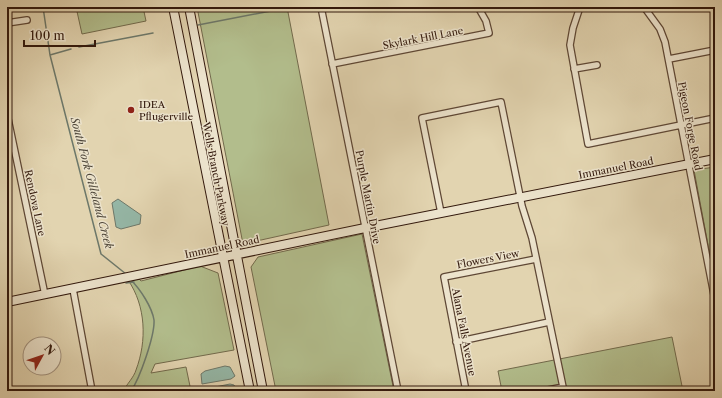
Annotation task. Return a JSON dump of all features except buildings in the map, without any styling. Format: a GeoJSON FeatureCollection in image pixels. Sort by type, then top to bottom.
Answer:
{"type":"FeatureCollection","features":[{"type":"Feature","properties":{"kind":"street","name":"Wells Branch Parkway"},"geometry":{"type":"LineString","coordinates":[[173,7],[250,391]]}},
{"type":"Feature","properties":{"kind":"street","name":"Wells Branch Parkway"},"geometry":{"type":"LineString","coordinates":[[189,7],[264,391]]}},
{"type":"Feature","properties":{"kind":"street","name":"Purple Martin Drive"},"geometry":{"type":"LineString","coordinates":[[321,7],[398,391]]}},
{"type":"Feature","properties":{"kind":"street","name":"Skylark Hill Lane"},"geometry":{"type":"LineString","coordinates":[[332,64],[489,33],[486,21],[478,7]]}},
{"type":"Feature","properties":{"kind":"street"},"geometry":{"type":"LineString","coordinates":[[580,7],[570,46],[588,144],[715,118]]}},
{"type":"Feature","properties":{"kind":"street","name":"Pigeon Forge Road"},"geometry":{"type":"LineString","coordinates":[[644,7],[660,29],[669,59],[715,300]]}},
{"type":"Feature","properties":{"kind":"street"},"geometry":{"type":"LineString","coordinates":[[7,24],[27,20]]}},
{"type":"Feature","properties":{"kind":"street"},"geometry":{"type":"LineString","coordinates":[[178,29],[192,26]]}},
{"type":"Feature","properties":{"kind":"street"},"geometry":{"type":"LineString","coordinates":[[669,59],[715,50]]}},
{"type":"Feature","properties":{"kind":"street"},"geometry":{"type":"LineString","coordinates":[[574,69],[597,65]]}},
{"type":"Feature","properties":{"kind":"street"},"geometry":{"type":"LineString","coordinates":[[441,213],[422,118],[501,102],[520,197],[536,259],[563,387],[543,391]]}},
{"type":"Feature","properties":{"kind":"street","name":"Rendova Lane"},"geometry":{"type":"LineString","coordinates":[[7,114],[45,295]]}},
{"type":"Feature","properties":{"kind":"street","name":"Immanuel Road"},"geometry":{"type":"LineString","coordinates":[[7,302],[365,228],[715,159]]}},
{"type":"Feature","properties":{"kind":"street","name":"Flowers View"},"geometry":{"type":"LineString","coordinates":[[444,277],[536,259]]}},
{"type":"Feature","properties":{"kind":"street","name":"Alana Falls Avenue"},"geometry":{"type":"LineString","coordinates":[[444,277],[466,391]]}},
{"type":"Feature","properties":{"kind":"street"},"geometry":{"type":"LineString","coordinates":[[73,289],[92,391]]}},
{"type":"Feature","properties":{"kind":"street"},"geometry":{"type":"LineString","coordinates":[[456,342],[549,322]]}},
{"type":"Feature","properties":{"kind":"green space"},"geometry":{"type":"Polygon","coordinates":[[[76,7],[143,7],[146,21],[82,34],[76,7]]]}},
{"type":"Feature","properties":{"kind":"green space"},"geometry":{"type":"Polygon","coordinates":[[[197,7],[287,7],[329,225],[243,244],[197,7]]]}},
{"type":"Feature","properties":{"kind":"green space"},"geometry":{"type":"Polygon","coordinates":[[[715,167],[715,282],[694,170],[715,167]]]}},
{"type":"Feature","properties":{"kind":"green space"},"geometry":{"type":"Polygon","coordinates":[[[362,234],[394,391],[276,391],[251,267],[258,257],[362,234]]]}},
{"type":"Feature","properties":{"kind":"green space"},"geometry":{"type":"Polygon","coordinates":[[[200,266],[218,273],[234,350],[155,364],[151,373],[186,367],[191,391],[123,391],[134,375],[140,359],[143,336],[141,312],[134,290],[128,280],[138,278],[141,281],[200,266]]]}},
{"type":"Feature","properties":{"kind":"green space"},"geometry":{"type":"Polygon","coordinates":[[[672,337],[683,391],[502,391],[498,371],[672,337]]]}},
{"type":"Feature","properties":{"kind":"shaded area"},"geometry":{"type":"Polygon","coordinates":[[[118,199],[141,215],[140,224],[121,229],[116,227],[112,203],[118,199]]]}},
{"type":"Feature","properties":{"kind":"shaded area"},"geometry":{"type":"Polygon","coordinates":[[[225,366],[230,367],[235,376],[231,379],[202,384],[201,374],[205,371],[225,366]]]}},
{"type":"Feature","properties":{"kind":"shaded area"},"geometry":{"type":"Polygon","coordinates":[[[230,384],[234,385],[237,391],[204,391],[205,389],[230,384]]]}},
{"type":"Feature","properties":{"kind":"waterway","name":"South Fork Gilleland Creek"},"geometry":{"type":"LineString","coordinates":[[43,7],[50,55],[101,254],[126,274]]}},
{"type":"Feature","properties":{"kind":"waterway"},"geometry":{"type":"LineString","coordinates":[[198,25],[276,10]]}},
{"type":"Feature","properties":{"kind":"waterway"},"geometry":{"type":"LineString","coordinates":[[79,47],[153,33]]}},
{"type":"Feature","properties":{"kind":"waterway"},"geometry":{"type":"LineString","coordinates":[[50,55],[71,49]]}},
{"type":"Feature","properties":{"kind":"waterway","name":"South Fork Gilleland Creek"},"geometry":{"type":"LineString","coordinates":[[131,280],[145,298],[154,320],[154,327],[146,356],[139,377],[131,391]]}},
{"type":"Feature","properties":{"kind":"waterway","name":"South Fork Gilleland Creek"},"geometry":{"type":"LineString","coordinates":[[126,283],[134,282]]}},
{"type":"Feature","properties":{"kind":"place","name":"IDEA Pflugerville"},"geometry":{"type":"Point","coordinates":[131,110]}}]}
